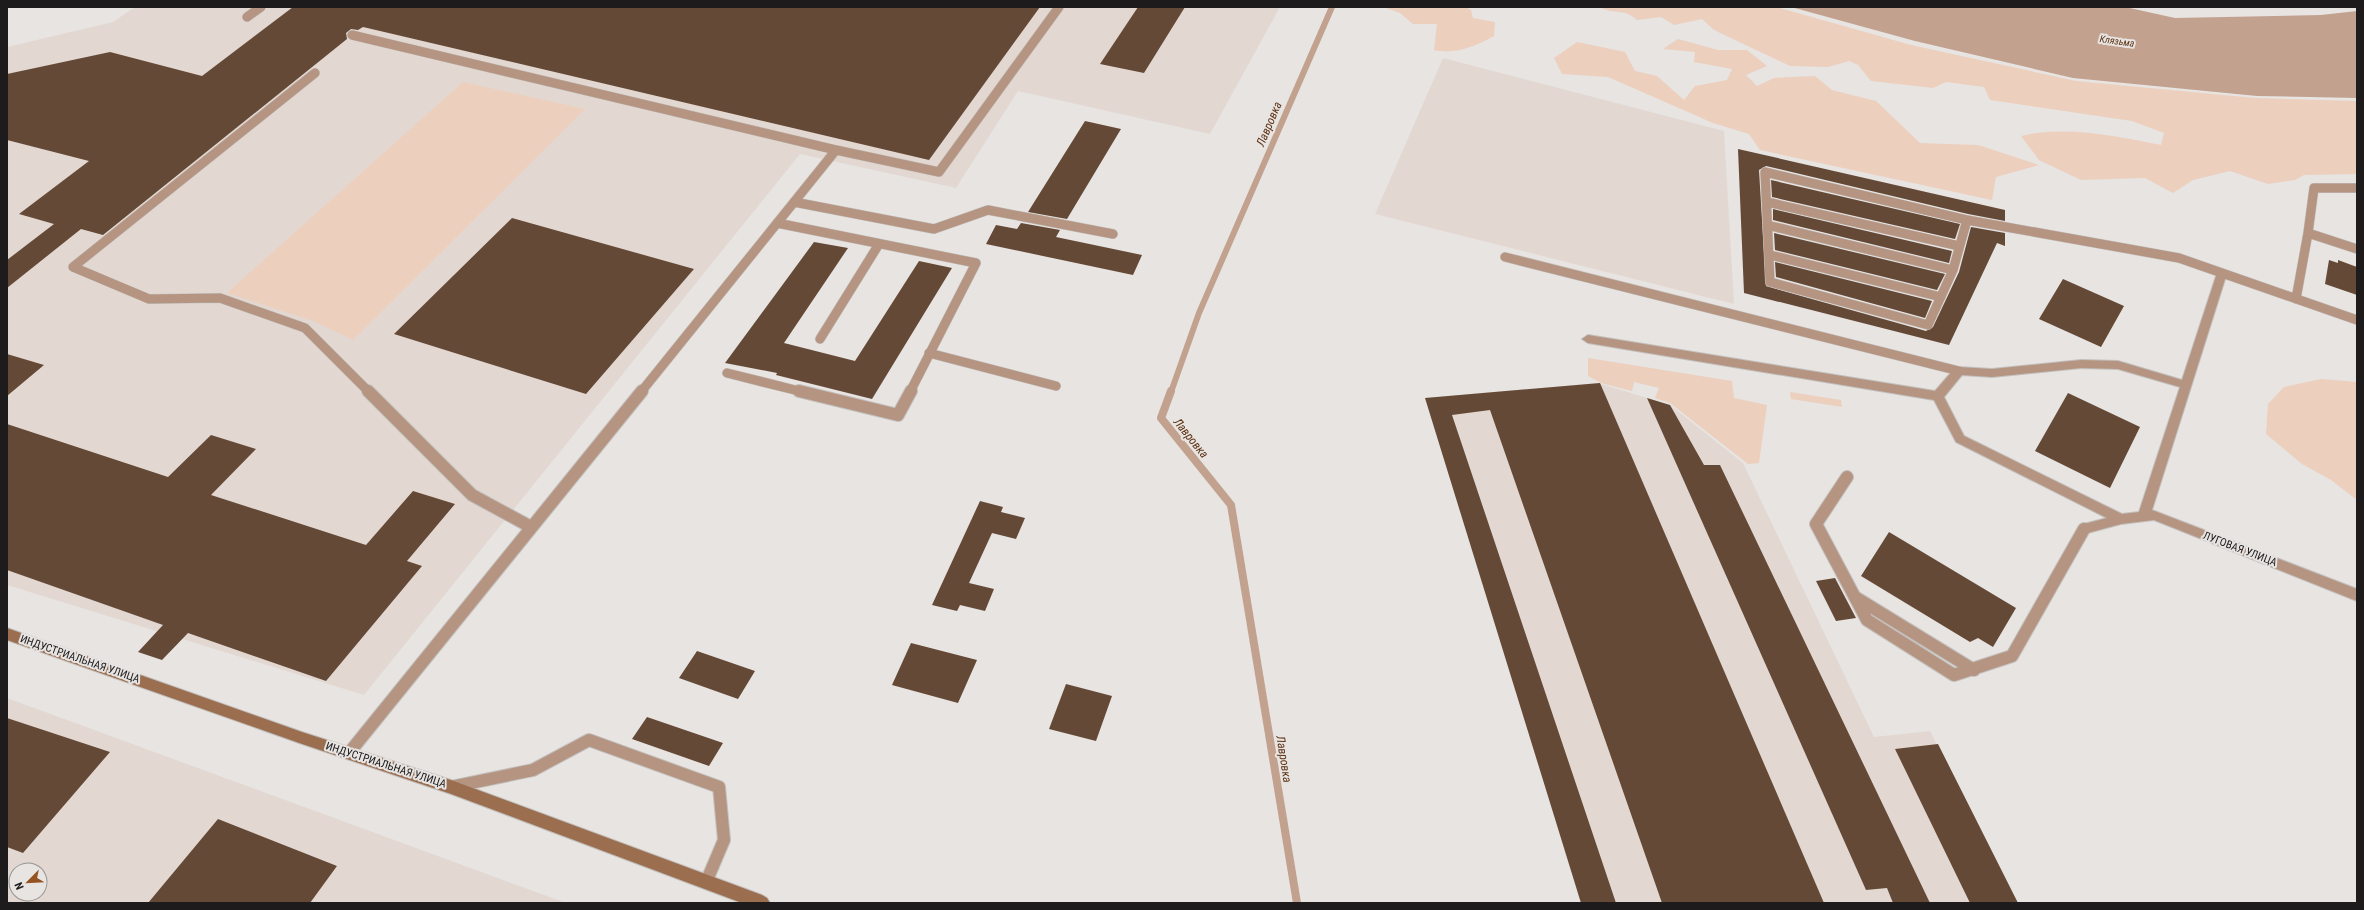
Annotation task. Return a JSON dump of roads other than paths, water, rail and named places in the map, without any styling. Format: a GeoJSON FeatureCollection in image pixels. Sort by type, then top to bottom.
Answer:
{"type":"FeatureCollection","features":[{"type":"Feature","properties":{"kind":"street"},"geometry":{"type":"LineString","coordinates":[[2144,516],[2222,273]]}},
{"type":"Feature","properties":{"kind":"street"},"geometry":{"type":"LineString","coordinates":[[1588,339],[1938,396]]}},
{"type":"Feature","properties":{"kind":"street"},"geometry":{"type":"LineString","coordinates":[[1938,396],[1959,371],[1992,373],[2081,364],[2118,365],[2186,385]]}},
{"type":"Feature","properties":{"kind":"street"},"geometry":{"type":"LineString","coordinates":[[1938,396],[1960,439],[2121,519]]}},
{"type":"Feature","properties":{"kind":"street","name":"ЛУГОВАЯ УЛИЦА"},"geometry":{"type":"LineString","coordinates":[[2084,529],[2121,519],[2155,515],[2357,595]]}},
{"type":"Feature","properties":{"kind":"street","name":"ИНДУСТРИАЛЬНАЯ УЛИЦА"},"geometry":{"type":"LineString","coordinates":[[7,634],[349,753],[451,786],[706,880],[762,903]]}},
{"type":"Feature","properties":{"kind":"lane"},"geometry":{"type":"LineString","coordinates":[[247,17],[261,7]]}},
{"type":"Feature","properties":{"kind":"lane"},"geometry":{"type":"LineString","coordinates":[[352,35],[836,150],[939,172],[1059,7]]}},
{"type":"Feature","properties":{"kind":"lane"},"geometry":{"type":"LineString","coordinates":[[315,73],[73,267],[149,300],[220,298],[305,328],[472,494],[531,527]]}},
{"type":"Feature","properties":{"kind":"lane"},"geometry":{"type":"LineString","coordinates":[[349,753],[836,150]]}},
{"type":"Feature","properties":{"kind":"lane"},"geometry":{"type":"LineString","coordinates":[[1967,220],[1953,270],[1928,325],[1770,282],[1770,255],[1767,226],[1765,172],[1967,220],[2179,258],[2357,320]]}},
{"type":"Feature","properties":{"kind":"lane"},"geometry":{"type":"LineString","coordinates":[[2296,299],[2308,233],[2314,188],[2357,188]]}},
{"type":"Feature","properties":{"kind":"lane"},"geometry":{"type":"LineString","coordinates":[[794,202],[934,229],[988,210],[1112,234]]}},
{"type":"Feature","properties":{"kind":"lane"},"geometry":{"type":"LineString","coordinates":[[1767,202],[1960,246]]}},
{"type":"Feature","properties":{"kind":"lane"},"geometry":{"type":"LineString","coordinates":[[727,373],[898,415],[976,263],[777,223]]}},
{"type":"Feature","properties":{"kind":"lane"},"geometry":{"type":"LineString","coordinates":[[1767,226],[1953,270]]}},
{"type":"Feature","properties":{"kind":"lane"},"geometry":{"type":"LineString","coordinates":[[2308,233],[2357,249]]}},
{"type":"Feature","properties":{"kind":"lane"},"geometry":{"type":"LineString","coordinates":[[820,339],[879,244]]}},
{"type":"Feature","properties":{"kind":"lane"},"geometry":{"type":"LineString","coordinates":[[1770,255],[1941,297]]}},
{"type":"Feature","properties":{"kind":"lane"},"geometry":{"type":"LineString","coordinates":[[1505,256],[1959,371]]}},
{"type":"Feature","properties":{"kind":"lane"},"geometry":{"type":"LineString","coordinates":[[929,353],[1056,386]]}},
{"type":"Feature","properties":{"kind":"lane"},"geometry":{"type":"LineString","coordinates":[[1846,477],[1816,524],[1854,597],[1974,670],[2012,656],[2084,529]]}},
{"type":"Feature","properties":{"kind":"lane"},"geometry":{"type":"LineString","coordinates":[[451,786],[533,770],[589,740],[719,787],[724,840],[706,880]]}},
{"type":"Feature","properties":{"kind":"water","name":"Клязьма"},"geometry":{"type":"Polygon","coordinates":[[[1791,7],[2125,7],[2175,18],[2321,15],[2357,11],[2357,98],[2257,96],[2073,78],[1915,41],[1791,7]]]}},
{"type":"Feature","properties":{"kind":"waterway","name":"Лавровка"},"geometry":{"type":"LineString","coordinates":[[1171,392],[1199,313],[1332,7]]}},
{"type":"Feature","properties":{"kind":"waterway","name":"Лавровка"},"geometry":{"type":"LineString","coordinates":[[1171,391],[1161,418],[1231,505],[1297,903]]}}]}
